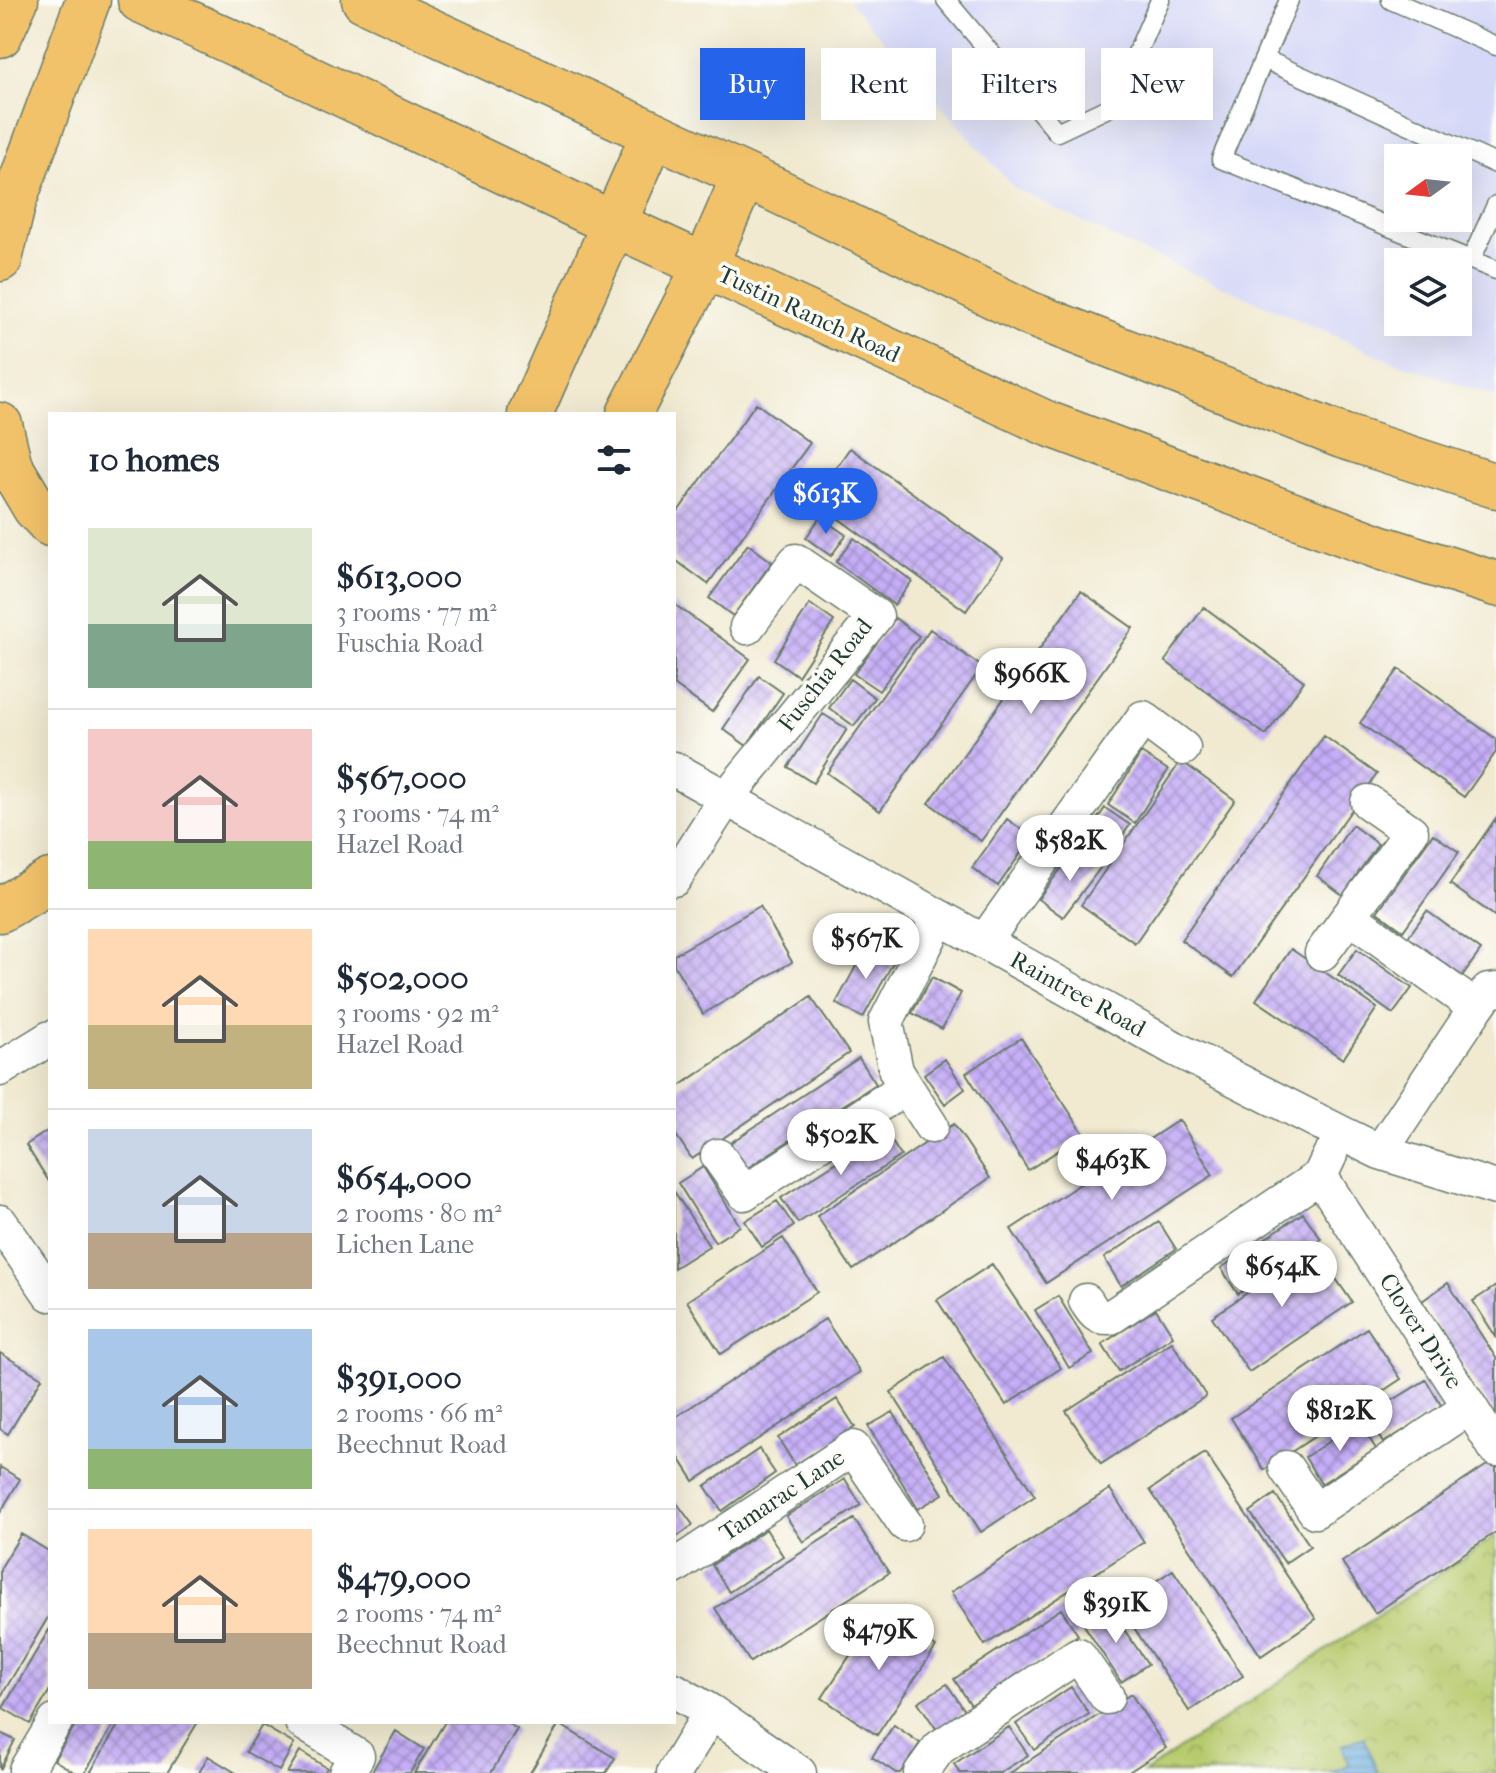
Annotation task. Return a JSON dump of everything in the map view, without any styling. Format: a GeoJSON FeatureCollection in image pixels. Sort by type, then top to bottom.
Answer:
{"type":"FeatureCollection","features":[{"type":"Feature","properties":{"kind":"main road"},"geometry":{"type":"LineString","coordinates":[[0,35],[16,0]]}},
{"type":"Feature","properties":{"kind":"main road"},"geometry":{"type":"LineString","coordinates":[[0,259],[14,201],[88,0]]}},
{"type":"Feature","properties":{"kind":"main road","name":"Tustin Ranch Road"},"geometry":{"type":"LineString","coordinates":[[140,0],[614,224],[1046,423],[1382,548],[1496,584]]}},
{"type":"Feature","properties":{"kind":"main road"},"geometry":{"type":"LineString","coordinates":[[364,0],[744,176],[1030,314],[1342,436],[1496,486]]}},
{"type":"Feature","properties":{"kind":"main road"},"geometry":{"type":"LineString","coordinates":[[531,412],[653,135]]}},
{"type":"Feature","properties":{"kind":"main road"},"geometry":{"type":"LineString","coordinates":[[630,412],[705,266],[744,176]]}},
{"type":"Feature","properties":{"kind":"main road"},"geometry":{"type":"LineString","coordinates":[[0,425],[10,466],[35,508],[48,522]]}},
{"type":"Feature","properties":{"kind":"main road"},"geometry":{"type":"LineString","coordinates":[[0,910],[48,882]]}},
{"type":"Feature","properties":{"kind":"street","name":"Fuschia Road"},"geometry":{"type":"LineString","coordinates":[[727,797],[876,616],[796,561],[747,627]]}},
{"type":"Feature","properties":{"kind":"street"},"geometry":{"type":"LineString","coordinates":[[984,942],[1143,718],[1183,748]]}},
{"type":"Feature","properties":{"kind":"street","name":"Raintree Road"},"geometry":{"type":"LineString","coordinates":[[676,770],[1174,1048],[1380,1152],[1496,1188]]}},
{"type":"Feature","properties":{"kind":"street"},"geometry":{"type":"LineString","coordinates":[[676,876],[727,797]]}},
{"type":"Feature","properties":{"kind":"street"},"geometry":{"type":"LineString","coordinates":[[1322,953],[1411,832],[1368,802]]}},
{"type":"Feature","properties":{"kind":"street"},"geometry":{"type":"LineString","coordinates":[[1349,916],[1486,999],[1380,1152]]}},
{"type":"Feature","properties":{"kind":"street"},"geometry":{"type":"LineString","coordinates":[[931,1126],[896,1071],[886,1022],[939,918]]}},
{"type":"Feature","properties":{"kind":"street"},"geometry":{"type":"LineString","coordinates":[[0,1069],[48,1039]]}},
{"type":"Feature","properties":{"kind":"street"},"geometry":{"type":"LineString","coordinates":[[718,1156],[744,1193],[906,1087]]}},
{"type":"Feature","properties":{"kind":"street"},"geometry":{"type":"LineString","coordinates":[[1086,1301],[1095,1314],[1111,1317],[1320,1176],[1341,1133]]}},
{"type":"Feature","properties":{"kind":"street","name":"Clover Drive"},"geometry":{"type":"LineString","coordinates":[[1286,1468],[1315,1511],[1470,1407],[1320,1176]]}},
{"type":"Feature","properties":{"kind":"street"},"geometry":{"type":"LineString","coordinates":[[0,1222],[47,1283]]}},
{"type":"Feature","properties":{"kind":"street"},"geometry":{"type":"LineString","coordinates":[[1470,1407],[1496,1449]]}},
{"type":"Feature","properties":{"kind":"street","name":"Tamarac Lane"},"geometry":{"type":"LineString","coordinates":[[676,1566],[853,1448],[905,1524]]}},
{"type":"Feature","properties":{"kind":"street"},"geometry":{"type":"LineString","coordinates":[[921,1773],[939,1748],[1078,1655],[1107,1697]]}},
{"type":"Feature","properties":{"kind":"street"},"geometry":{"type":"LineString","coordinates":[[676,1691],[799,1773]]}},
{"type":"Feature","properties":{"kind":"street"},"geometry":{"type":"LineString","coordinates":[[674,1773],[711,1712]]}},
{"type":"Feature","properties":{"kind":"street"},"geometry":{"type":"LineString","coordinates":[[29,1771],[54,1724]]}},
{"type":"Feature","properties":{"kind":"street"},"geometry":{"type":"LineString","coordinates":[[305,1724],[357,1756],[346,1773]]}},
{"type":"Feature","properties":{"kind":"lane"},"geometry":{"type":"LineString","coordinates":[[946,0],[1057,132],[1114,105],[1160,0]]}},
{"type":"Feature","properties":{"kind":"lane"},"geometry":{"type":"LineString","coordinates":[[1289,0],[1221,159],[1441,248]]}},
{"type":"Feature","properties":{"kind":"lane"},"geometry":{"type":"LineString","coordinates":[[1391,0],[1496,46]]}},
{"type":"Feature","properties":{"kind":"lane"},"geometry":{"type":"LineString","coordinates":[[1264,59],[1496,164]]}},
{"type":"Feature","properties":{"kind":"lane"},"geometry":{"type":"LineString","coordinates":[[1472,258],[1496,205]]}},
{"type":"Feature","properties":{"kind":"lane"},"geometry":{"type":"LineString","coordinates":[[1472,260],[1496,270]]}},
{"type":"Feature","properties":{"kind":"shaded area"},"geometry":{"type":"Polygon","coordinates":[[[848,0],[1496,0],[1496,397],[1387,359],[1135,248],[1014,188],[954,120],[1085,120],[1085,48],[952,48],[952,118],[936,100],[936,48],[890,48],[848,0]]]}},
{"type":"Feature","properties":{"kind":"green space"},"geometry":{"type":"Polygon","coordinates":[[[1496,1536],[1496,1773],[1144,1773],[1496,1536]]]}},
{"type":"Feature","properties":{"kind":"water"},"geometry":{"type":"Polygon","coordinates":[[[1364,1737],[1378,1773],[1329,1773],[1349,1765],[1342,1745],[1364,1737]]]}},
{"type":"Feature","properties":{"kind":"building"},"geometry":{"type":"Polygon","coordinates":[[[756,403],[810,443],[708,584],[676,560],[676,514],[756,403]]]}},
{"type":"Feature","properties":{"kind":"building"},"geometry":{"type":"Polygon","coordinates":[[[850,448],[1003,558],[966,611],[813,500],[850,448]]]}},
{"type":"Feature","properties":{"kind":"building"},"geometry":{"type":"Polygon","coordinates":[[[820,517],[846,535],[831,556],[806,538],[820,517]]]}},
{"type":"Feature","properties":{"kind":"building"},"geometry":{"type":"Polygon","coordinates":[[[854,538],[912,581],[894,605],[836,562],[854,538]]]}},
{"type":"Feature","properties":{"kind":"building"},"geometry":{"type":"Polygon","coordinates":[[[748,544],[772,562],[733,616],[709,598],[748,544]]]}},
{"type":"Feature","properties":{"kind":"building"},"geometry":{"type":"Polygon","coordinates":[[[1081,591],[1133,628],[981,841],[929,803],[1081,591]]]}},
{"type":"Feature","properties":{"kind":"building"},"geometry":{"type":"Polygon","coordinates":[[[810,604],[834,621],[798,676],[774,659],[810,604]]]}},
{"type":"Feature","properties":{"kind":"building"},"geometry":{"type":"Polygon","coordinates":[[[676,605],[750,659],[712,712],[676,686],[676,605]]]}},
{"type":"Feature","properties":{"kind":"building"},"geometry":{"type":"Polygon","coordinates":[[[1204,607],[1304,681],[1266,735],[1165,661],[1204,607]]]}},
{"type":"Feature","properties":{"kind":"building"},"geometry":{"type":"Polygon","coordinates":[[[895,618],[919,636],[879,691],[854,674],[895,618]]]}},
{"type":"Feature","properties":{"kind":"building"},"geometry":{"type":"Polygon","coordinates":[[[930,629],[982,667],[880,811],[827,773],[930,629]]]}},
{"type":"Feature","properties":{"kind":"building"},"geometry":{"type":"Polygon","coordinates":[[[1399,669],[1496,739],[1496,752],[1464,797],[1360,723],[1399,669]]]}},
{"type":"Feature","properties":{"kind":"building"},"geometry":{"type":"Polygon","coordinates":[[[759,676],[783,693],[747,746],[723,729],[759,676]]]}},
{"type":"Feature","properties":{"kind":"building"},"geometry":{"type":"Polygon","coordinates":[[[850,679],[875,698],[854,726],[829,708],[850,679]]]}},
{"type":"Feature","properties":{"kind":"building"},"geometry":{"type":"Polygon","coordinates":[[[823,714],[847,729],[813,783],[788,767],[823,714]]]}},
{"type":"Feature","properties":{"kind":"building"},"geometry":{"type":"Polygon","coordinates":[[[1324,736],[1377,774],[1233,977],[1181,940],[1324,736]]]}},
{"type":"Feature","properties":{"kind":"building"},"geometry":{"type":"Polygon","coordinates":[[[1141,753],[1168,770],[1135,823],[1108,805],[1141,753]]]}},
{"type":"Feature","properties":{"kind":"building"},"geometry":{"type":"Polygon","coordinates":[[[1181,761],[1235,800],[1135,943],[1081,905],[1181,761]]]}},
{"type":"Feature","properties":{"kind":"building"},"geometry":{"type":"Polygon","coordinates":[[[1105,808],[1130,825],[1105,860],[1081,843],[1105,808]]]}},
{"type":"Feature","properties":{"kind":"building"},"geometry":{"type":"Polygon","coordinates":[[[1496,818],[1496,917],[1450,884],[1496,818]]]}},
{"type":"Feature","properties":{"kind":"building"},"geometry":{"type":"Polygon","coordinates":[[[1007,819],[1032,837],[998,886],[972,868],[1007,819]]]}},
{"type":"Feature","properties":{"kind":"building"},"geometry":{"type":"Polygon","coordinates":[[[1352,825],[1378,844],[1343,895],[1317,876],[1352,825]]]}},
{"type":"Feature","properties":{"kind":"building"},"geometry":{"type":"Polygon","coordinates":[[[1433,834],[1459,852],[1403,931],[1377,912],[1433,834]]]}},
{"type":"Feature","properties":{"kind":"building"},"geometry":{"type":"Polygon","coordinates":[[[1076,849],[1101,867],[1063,917],[1038,899],[1076,849]]]}},
{"type":"Feature","properties":{"kind":"building"},"geometry":{"type":"Polygon","coordinates":[[[760,906],[792,962],[703,1014],[676,968],[676,954],[760,906]]]}},
{"type":"Feature","properties":{"kind":"building"},"geometry":{"type":"Polygon","coordinates":[[[1427,911],[1481,950],[1462,976],[1408,937],[1427,911]]]}},
{"type":"Feature","properties":{"kind":"building"},"geometry":{"type":"Polygon","coordinates":[[[868,944],[895,959],[863,1018],[836,1003],[868,944]]]}},
{"type":"Feature","properties":{"kind":"building"},"geometry":{"type":"Polygon","coordinates":[[[1291,949],[1377,1008],[1343,1059],[1256,1000],[1291,949]]]}},
{"type":"Feature","properties":{"kind":"building"},"geometry":{"type":"Polygon","coordinates":[[[1357,949],[1412,988],[1393,1014],[1338,975],[1357,949]]]}},
{"type":"Feature","properties":{"kind":"building"},"geometry":{"type":"Polygon","coordinates":[[[932,977],[961,993],[942,1029],[912,1013],[932,977]]]}},
{"type":"Feature","properties":{"kind":"building"},"geometry":{"type":"Polygon","coordinates":[[[811,997],[849,1053],[692,1159],[676,1135],[676,1089],[811,997]]]}},
{"type":"Feature","properties":{"kind":"building"},"geometry":{"type":"Polygon","coordinates":[[[1021,1038],[1084,1134],[1028,1170],[966,1073],[1021,1038]]]}},
{"type":"Feature","properties":{"kind":"building"},"geometry":{"type":"Polygon","coordinates":[[[859,1058],[876,1084],[746,1169],[730,1143],[859,1058]]]}},
{"type":"Feature","properties":{"kind":"building"},"geometry":{"type":"Polygon","coordinates":[[[945,1059],[965,1089],[945,1104],[924,1074],[945,1059]]]}},
{"type":"Feature","properties":{"kind":"building"},"geometry":{"type":"Polygon","coordinates":[[[1179,1120],[1213,1175],[1046,1283],[1011,1229],[1179,1120]]]}},
{"type":"Feature","properties":{"kind":"building"},"geometry":{"type":"Polygon","coordinates":[[[954,1124],[990,1178],[853,1270],[817,1216],[954,1124]]]}},
{"type":"Feature","properties":{"kind":"building"},"geometry":{"type":"Polygon","coordinates":[[[48,1130],[48,1180],[26,1145],[48,1130]]]}},
{"type":"Feature","properties":{"kind":"building"},"geometry":{"type":"Polygon","coordinates":[[[885,1131],[901,1156],[798,1223],[781,1198],[885,1131]]]}},
{"type":"Feature","properties":{"kind":"building"},"geometry":{"type":"Polygon","coordinates":[[[703,1167],[740,1226],[715,1242],[678,1183],[703,1167]]]}},
{"type":"Feature","properties":{"kind":"building"},"geometry":{"type":"Polygon","coordinates":[[[676,1194],[709,1246],[676,1267],[676,1194]]]}},
{"type":"Feature","properties":{"kind":"building"},"geometry":{"type":"Polygon","coordinates":[[[777,1201],[794,1226],[762,1247],[745,1221],[777,1201]]]}},
{"type":"Feature","properties":{"kind":"building"},"geometry":{"type":"Polygon","coordinates":[[[1303,1213],[1321,1239],[1238,1294],[1221,1268],[1303,1213]]]}},
{"type":"Feature","properties":{"kind":"building"},"geometry":{"type":"Polygon","coordinates":[[[1159,1222],[1176,1249],[1121,1286],[1104,1258],[1159,1222]]]}},
{"type":"Feature","properties":{"kind":"building"},"geometry":{"type":"Polygon","coordinates":[[[783,1238],[817,1292],[721,1354],[687,1301],[783,1238]]]}},
{"type":"Feature","properties":{"kind":"building"},"geometry":{"type":"Polygon","coordinates":[[[1314,1247],[1352,1302],[1249,1372],[1212,1317],[1314,1247]]]}},
{"type":"Feature","properties":{"kind":"building"},"geometry":{"type":"Polygon","coordinates":[[[992,1264],[1061,1368],[1006,1405],[937,1300],[992,1264]]]}},
{"type":"Feature","properties":{"kind":"building"},"geometry":{"type":"Polygon","coordinates":[[[1448,1283],[1496,1358],[1496,1416],[1422,1301],[1448,1283]]]}},
{"type":"Feature","properties":{"kind":"building"},"geometry":{"type":"Polygon","coordinates":[[[1496,1286],[1496,1337],[1473,1301],[1496,1286]]]}},
{"type":"Feature","properties":{"kind":"building"},"geometry":{"type":"Polygon","coordinates":[[[1058,1296],[1093,1354],[1069,1368],[1035,1310],[1058,1296]]]}},
{"type":"Feature","properties":{"kind":"building"},"geometry":{"type":"Polygon","coordinates":[[[1156,1309],[1173,1336],[1119,1371],[1102,1344],[1156,1309]]]}},
{"type":"Feature","properties":{"kind":"building"},"geometry":{"type":"Polygon","coordinates":[[[825,1319],[860,1372],[694,1481],[676,1453],[676,1417],[825,1319]]]}},
{"type":"Feature","properties":{"kind":"building"},"geometry":{"type":"Polygon","coordinates":[[[1367,1328],[1401,1379],[1264,1470],[1231,1418],[1367,1328]]]}},
{"type":"Feature","properties":{"kind":"building"},"geometry":{"type":"Polygon","coordinates":[[[1172,1342],[1206,1396],[1101,1464],[1066,1411],[1172,1342]]]}},
{"type":"Feature","properties":{"kind":"building"},"geometry":{"type":"Polygon","coordinates":[[[0,1353],[42,1378],[8,1434],[0,1429],[0,1353]]]}},
{"type":"Feature","properties":{"kind":"building"},"geometry":{"type":"Polygon","coordinates":[[[944,1357],[1035,1496],[981,1532],[891,1392],[944,1357]]]}},
{"type":"Feature","properties":{"kind":"building"},"geometry":{"type":"Polygon","coordinates":[[[1426,1380],[1442,1407],[1383,1443],[1367,1416],[1426,1380]]]}},
{"type":"Feature","properties":{"kind":"building"},"geometry":{"type":"Polygon","coordinates":[[[837,1399],[855,1427],[795,1465],[778,1438],[837,1399]]]}},
{"type":"Feature","properties":{"kind":"building"},"geometry":{"type":"Polygon","coordinates":[[[893,1412],[943,1494],[918,1509],[868,1426],[893,1412]]]}},
{"type":"Feature","properties":{"kind":"building"},"geometry":{"type":"Polygon","coordinates":[[[1359,1422],[1376,1449],[1321,1484],[1305,1457],[1359,1422]]]}},
{"type":"Feature","properties":{"kind":"building"},"geometry":{"type":"Polygon","coordinates":[[[759,1449],[775,1473],[722,1511],[705,1486],[759,1449]]]}},
{"type":"Feature","properties":{"kind":"building"},"geometry":{"type":"Polygon","coordinates":[[[1205,1453],[1316,1619],[1261,1656],[1150,1490],[1205,1453]]]}},
{"type":"Feature","properties":{"kind":"building"},"geometry":{"type":"Polygon","coordinates":[[[1496,1459],[1496,1532],[1375,1613],[1342,1562],[1496,1459]]]}},
{"type":"Feature","properties":{"kind":"building"},"geometry":{"type":"Polygon","coordinates":[[[0,1467],[20,1479],[0,1513],[0,1467]]]}},
{"type":"Feature","properties":{"kind":"building"},"geometry":{"type":"Polygon","coordinates":[[[845,1479],[861,1505],[803,1542],[786,1516],[845,1479]]]}},
{"type":"Feature","properties":{"kind":"building"},"geometry":{"type":"Polygon","coordinates":[[[1110,1489],[1144,1542],[985,1645],[951,1592],[1110,1489]]]}},
{"type":"Feature","properties":{"kind":"building"},"geometry":{"type":"Polygon","coordinates":[[[1275,1494],[1310,1546],[1285,1563],[1250,1512],[1275,1494]]]}},
{"type":"Feature","properties":{"kind":"building"},"geometry":{"type":"Polygon","coordinates":[[[676,1502],[693,1525],[676,1538],[676,1502]]]}},
{"type":"Feature","properties":{"kind":"building"},"geometry":{"type":"Polygon","coordinates":[[[854,1519],[889,1573],[750,1662],[715,1608],[854,1519]]]}},
{"type":"Feature","properties":{"kind":"building"},"geometry":{"type":"Polygon","coordinates":[[[766,1529],[783,1556],[729,1592],[712,1565],[766,1529]]]}},
{"type":"Feature","properties":{"kind":"building"},"geometry":{"type":"Polygon","coordinates":[[[21,1534],[48,1551],[48,1617],[0,1698],[0,1569],[21,1534]]]}},
{"type":"Feature","properties":{"kind":"building"},"geometry":{"type":"Polygon","coordinates":[[[1173,1570],[1243,1676],[1189,1711],[1119,1605],[1173,1570]]]}},
{"type":"Feature","properties":{"kind":"building"},"geometry":{"type":"Polygon","coordinates":[[[1109,1608],[1148,1664],[1121,1682],[1084,1625],[1109,1608]]]}},
{"type":"Feature","properties":{"kind":"building"},"geometry":{"type":"Polygon","coordinates":[[[1061,1609],[1078,1635],[971,1705],[954,1679],[1061,1609]]]}},
{"type":"Feature","properties":{"kind":"building"},"geometry":{"type":"Polygon","coordinates":[[[880,1610],[936,1647],[877,1735],[822,1698],[880,1610]]]}},
{"type":"Feature","properties":{"kind":"building"},"geometry":{"type":"Polygon","coordinates":[[[48,1631],[48,1693],[30,1724],[3,1708],[48,1631]]]}},
{"type":"Feature","properties":{"kind":"building"},"geometry":{"type":"Polygon","coordinates":[[[947,1684],[965,1711],[937,1730],[918,1702],[947,1684]]]}},
{"type":"Feature","properties":{"kind":"building"},"geometry":{"type":"Polygon","coordinates":[[[1071,1687],[1089,1714],[1034,1750],[1016,1724],[1071,1687]]]}},
{"type":"Feature","properties":{"kind":"building"},"geometry":{"type":"Polygon","coordinates":[[[1131,1694],[1166,1748],[1127,1773],[1010,1773],[1131,1694]]]}},
{"type":"Feature","properties":{"kind":"building"},"geometry":{"type":"Polygon","coordinates":[[[76,1724],[114,1724],[85,1773],[76,1773],[54,1760],[76,1724]]]}},
{"type":"Feature","properties":{"kind":"building"},"geometry":{"type":"Polygon","coordinates":[[[119,1724],[197,1724],[167,1773],[90,1773],[119,1724]]]}},
{"type":"Feature","properties":{"kind":"building"},"geometry":{"type":"Polygon","coordinates":[[[444,1724],[508,1724],[517,1729],[491,1773],[414,1773],[444,1724]]]}},
{"type":"Feature","properties":{"kind":"building"},"geometry":{"type":"Polygon","coordinates":[[[559,1724],[615,1758],[606,1773],[530,1773],[559,1724]]]}},
{"type":"Feature","properties":{"kind":"building"},"geometry":{"type":"Polygon","coordinates":[[[262,1725],[294,1744],[279,1771],[246,1752],[262,1725]]]}},
{"type":"Feature","properties":{"kind":"building"},"geometry":{"type":"Polygon","coordinates":[[[894,1725],[920,1743],[900,1773],[872,1757],[894,1725]]]}},
{"type":"Feature","properties":{"kind":"building"},"geometry":{"type":"Polygon","coordinates":[[[1009,1727],[1028,1755],[1000,1773],[960,1773],[954,1764],[1009,1727]]]}},
{"type":"Feature","properties":{"kind":"building"},"geometry":{"type":"Polygon","coordinates":[[[396,1731],[424,1749],[410,1773],[371,1773],[396,1731]]]}},
{"type":"Feature","properties":{"kind":"building"},"geometry":{"type":"Polygon","coordinates":[[[0,1733],[15,1740],[0,1770],[0,1733]]]}},
{"type":"Feature","properties":{"kind":"building"},"geometry":{"type":"Polygon","coordinates":[[[300,1751],[327,1768],[324,1773],[287,1773],[300,1751]]]}},
{"type":"Feature","properties":{"kind":"building"},"geometry":{"type":"Polygon","coordinates":[[[208,1756],[236,1773],[199,1773],[208,1756]]]}}]}
